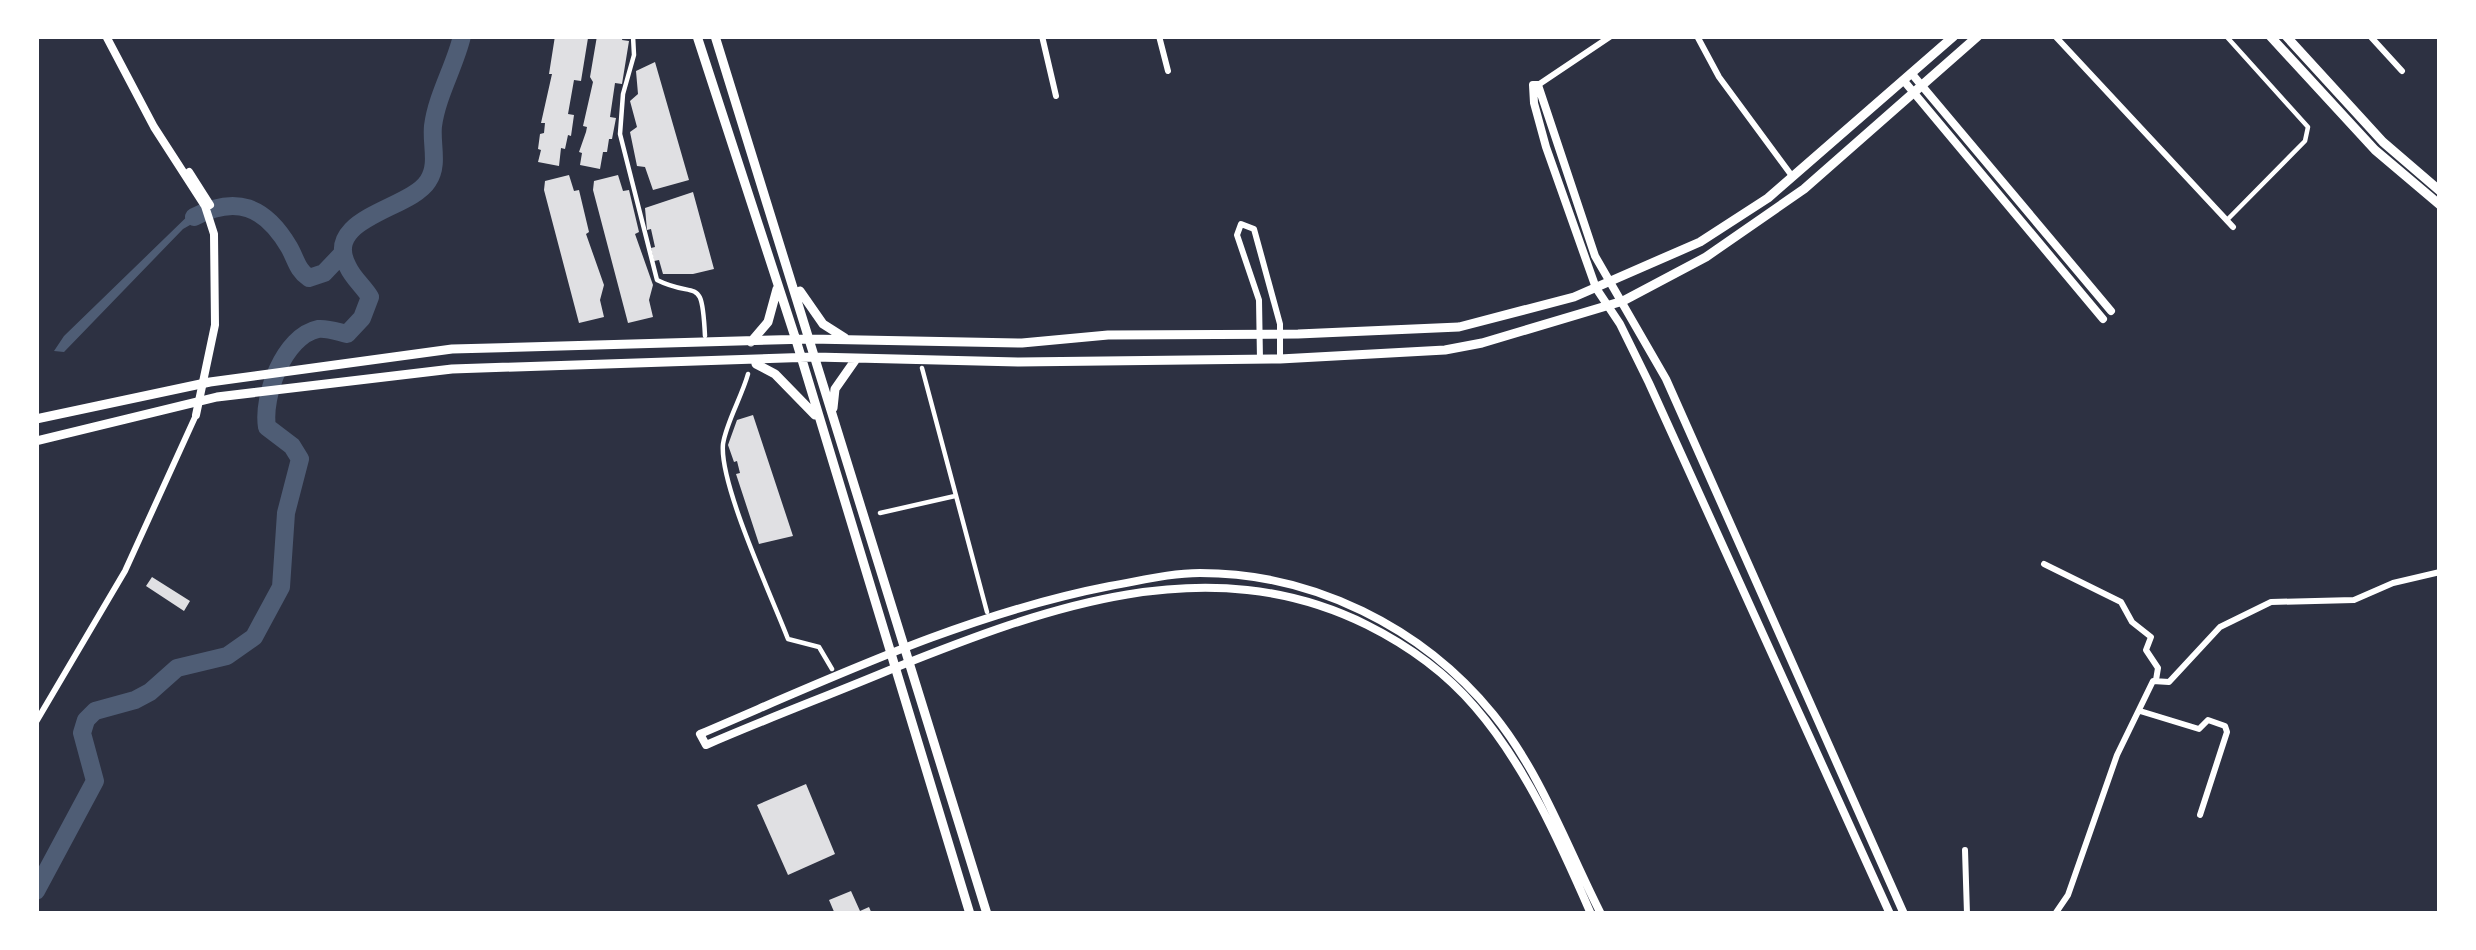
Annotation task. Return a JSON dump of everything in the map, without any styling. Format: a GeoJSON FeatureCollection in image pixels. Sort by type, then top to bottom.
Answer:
{"type":"FeatureCollection","features":[{"type":"Feature","properties":{"kind":"main road"},"geometry":{"type":"LineString","coordinates":[[108,36],[154,127],[212,217],[221,281],[201,406]]}},
{"type":"Feature","properties":{"kind":"main road"},"geometry":{"type":"LineString","coordinates":[[697,36],[796,340],[970,914]]}},
{"type":"Feature","properties":{"kind":"main road"},"geometry":{"type":"LineString","coordinates":[[715,36],[987,914]]}},
{"type":"Feature","properties":{"kind":"main road"},"geometry":{"type":"LineString","coordinates":[[36,419],[207,383],[452,350],[810,339],[1022,343],[1108,335],[1459,327],[1536,309],[1596,288],[1700,242],[1759,205],[1954,36]]}},
{"type":"Feature","properties":{"kind":"main road"},"geometry":{"type":"LineString","coordinates":[[36,441],[252,392],[452,369],[746,368],[815,357],[1019,362],[1260,360],[1463,347],[1623,302],[1706,257],[1798,194],[1978,36]]}},
{"type":"Feature","properties":{"kind":"main road"},"geometry":{"type":"LineString","coordinates":[[2270,36],[2375,150],[2440,205]]}},
{"type":"Feature","properties":{"kind":"main road"},"geometry":{"type":"LineString","coordinates":[[2286,36],[2383,142],[2440,191]]}},
{"type":"Feature","properties":{"kind":"main road"},"geometry":{"type":"LineString","coordinates":[[1908,78],[2107,315]]}},
{"type":"Feature","properties":{"kind":"main road"},"geometry":{"type":"LineString","coordinates":[[1890,914],[1649,382],[1596,288],[1534,104],[1532,89],[1538,85],[1587,235],[1666,379],[1904,914]]}},
{"type":"Feature","properties":{"kind":"main road"},"geometry":{"type":"LineString","coordinates":[[1814,158],[1827,170]]}},
{"type":"Feature","properties":{"kind":"main road"},"geometry":{"type":"LineString","coordinates":[[1790,179],[1798,194]]}},
{"type":"Feature","properties":{"kind":"main road"},"geometry":{"type":"LineString","coordinates":[[792,278],[823,325],[850,340]]}},
{"type":"Feature","properties":{"kind":"main road"},"geometry":{"type":"LineString","coordinates":[[748,344],[768,322],[777,284]]}},
{"type":"Feature","properties":{"kind":"main road"},"geometry":{"type":"LineString","coordinates":[[1180,359],[1181,334]]}},
{"type":"Feature","properties":{"kind":"main road"},"geometry":{"type":"LineString","coordinates":[[833,413],[835,388],[856,359]]}},
{"type":"Feature","properties":{"kind":"main road"},"geometry":{"type":"LineString","coordinates":[[746,368],[775,374],[819,422]]}},
{"type":"Feature","properties":{"kind":"main road"},"geometry":{"type":"LineString","coordinates":[[1591,914],[1526,781],[1471,702],[1438,671],[1390,637],[1332,610],[1243,588],[1156,588],[1035,616],[970,637],[706,745],[700,734],[906,646],[1027,606],[1168,575],[1260,578],[1331,597],[1410,638],[1461,678],[1493,713],[1531,770],[1601,914]]}},
{"type":"Feature","properties":{"kind":"street"},"geometry":{"type":"LineString","coordinates":[[633,36],[620,134],[657,280],[697,292],[705,336]]}},
{"type":"Feature","properties":{"kind":"street"},"geometry":{"type":"LineString","coordinates":[[1042,36],[1056,96]]}},
{"type":"Feature","properties":{"kind":"street"},"geometry":{"type":"LineString","coordinates":[[1159,36],[1168,71]]}},
{"type":"Feature","properties":{"kind":"street"},"geometry":{"type":"LineString","coordinates":[[1538,85],[1597,40],[1611,36]]}},
{"type":"Feature","properties":{"kind":"street"},"geometry":{"type":"LineString","coordinates":[[1697,36],[1790,179]]}},
{"type":"Feature","properties":{"kind":"street"},"geometry":{"type":"LineString","coordinates":[[2055,36],[2230,224],[2305,141],[2308,127],[2226,36]]}},
{"type":"Feature","properties":{"kind":"street"},"geometry":{"type":"LineString","coordinates":[[2371,36],[2402,71]]}},
{"type":"Feature","properties":{"kind":"street"},"geometry":{"type":"LineString","coordinates":[[1260,360],[1259,300],[1237,235],[1240,224],[1254,230],[1281,334],[1280,359]]}},
{"type":"Feature","properties":{"kind":"street"},"geometry":{"type":"LineString","coordinates":[[746,368],[725,436],[724,457],[745,530],[788,638],[819,647],[832,670]]}},
{"type":"Feature","properties":{"kind":"street"},"geometry":{"type":"LineString","coordinates":[[922,368],[987,612]]}},
{"type":"Feature","properties":{"kind":"street"},"geometry":{"type":"LineString","coordinates":[[36,722],[125,571],[201,406]]}},
{"type":"Feature","properties":{"kind":"street"},"geometry":{"type":"LineString","coordinates":[[880,513],[955,496]]}},
{"type":"Feature","properties":{"kind":"street"},"geometry":{"type":"LineString","coordinates":[[2044,564],[2121,602],[2132,622],[2151,638],[2146,650],[2158,668],[2156,680]]}},
{"type":"Feature","properties":{"kind":"street"},"geometry":{"type":"LineString","coordinates":[[2055,914],[2068,895],[2117,755],[2150,683],[2169,682],[2220,627],[2271,602],[2354,600],[2397,581],[2440,572]]}},
{"type":"Feature","properties":{"kind":"street"},"geometry":{"type":"LineString","coordinates":[[2139,710],[2197,728],[2208,720],[2225,726],[2228,732],[2200,815]]}},
{"type":"Feature","properties":{"kind":"street"},"geometry":{"type":"LineString","coordinates":[[1965,850],[1967,914]]}},
{"type":"Feature","properties":{"kind":"water"},"geometry":{"type":"Polygon","coordinates":[[[199,205],[206,221],[183,229],[64,352],[54,351],[64,336],[199,205]]]}},
{"type":"Feature","properties":{"kind":"building"},"geometry":{"type":"Polygon","coordinates":[[[555,36],[588,38],[581,81],[574,80],[568,114],[574,115],[571,136],[565,149],[561,148],[559,166],[538,162],[555,36]]]}},
{"type":"Feature","properties":{"kind":"building"},"geometry":{"type":"Polygon","coordinates":[[[597,36],[623,36],[622,40],[629,41],[622,84],[615,83],[612,139],[600,169],[580,165],[579,152],[587,127],[583,126],[597,36]]]}},
{"type":"Feature","properties":{"kind":"building"},"geometry":{"type":"Polygon","coordinates":[[[655,62],[689,180],[653,190],[645,167],[637,166],[630,132],[637,127],[630,101],[638,94],[636,71],[655,62]]]}},
{"type":"Feature","properties":{"kind":"building"},"geometry":{"type":"Polygon","coordinates":[[[569,175],[574,191],[579,190],[586,234],[604,285],[600,300],[604,317],[579,323],[544,190],[545,181],[569,175]]]}},
{"type":"Feature","properties":{"kind":"building"},"geometry":{"type":"Polygon","coordinates":[[[618,175],[623,191],[629,190],[639,232],[635,234],[653,285],[649,300],[653,317],[628,323],[593,190],[594,181],[618,175]]]}},
{"type":"Feature","properties":{"kind":"building"},"geometry":{"type":"Polygon","coordinates":[[[693,192],[714,269],[663,274],[659,260],[654,261],[645,208],[693,192]]]}},
{"type":"Feature","properties":{"kind":"building"},"geometry":{"type":"Polygon","coordinates":[[[753,415],[793,536],[759,544],[736,474],[740,473],[737,461],[728,445],[737,420],[753,415]]]}},
{"type":"Feature","properties":{"kind":"building"},"geometry":{"type":"Polygon","coordinates":[[[152,577],[190,601],[184,611],[146,586],[152,577]]]}},
{"type":"Feature","properties":{"kind":"building"},"geometry":{"type":"Polygon","coordinates":[[[806,784],[835,854],[788,875],[757,805],[806,784]]]}},
{"type":"Feature","properties":{"kind":"building"},"geometry":{"type":"Polygon","coordinates":[[[851,891],[860,911],[869,907],[872,914],[835,914],[829,900],[851,891]]]}},
{"type":"Feature","properties":{"kind":"waterway"},"geometry":{"type":"LineString","coordinates":[[36,891],[95,781],[82,733],[86,720],[95,711],[150,692],[177,668],[227,656],[254,637],[281,587],[286,513],[300,459],[292,446],[267,427],[272,384],[286,355],[306,334],[318,329],[347,334],[362,318],[370,297],[348,267],[343,250],[347,237],[357,225],[428,181],[434,161],[435,114],[462,36]]}},
{"type":"Feature","properties":{"kind":"waterway"},"geometry":{"type":"LineString","coordinates":[[194,217],[223,207],[248,208],[280,233],[309,278],[324,273],[343,253]]}}]}
